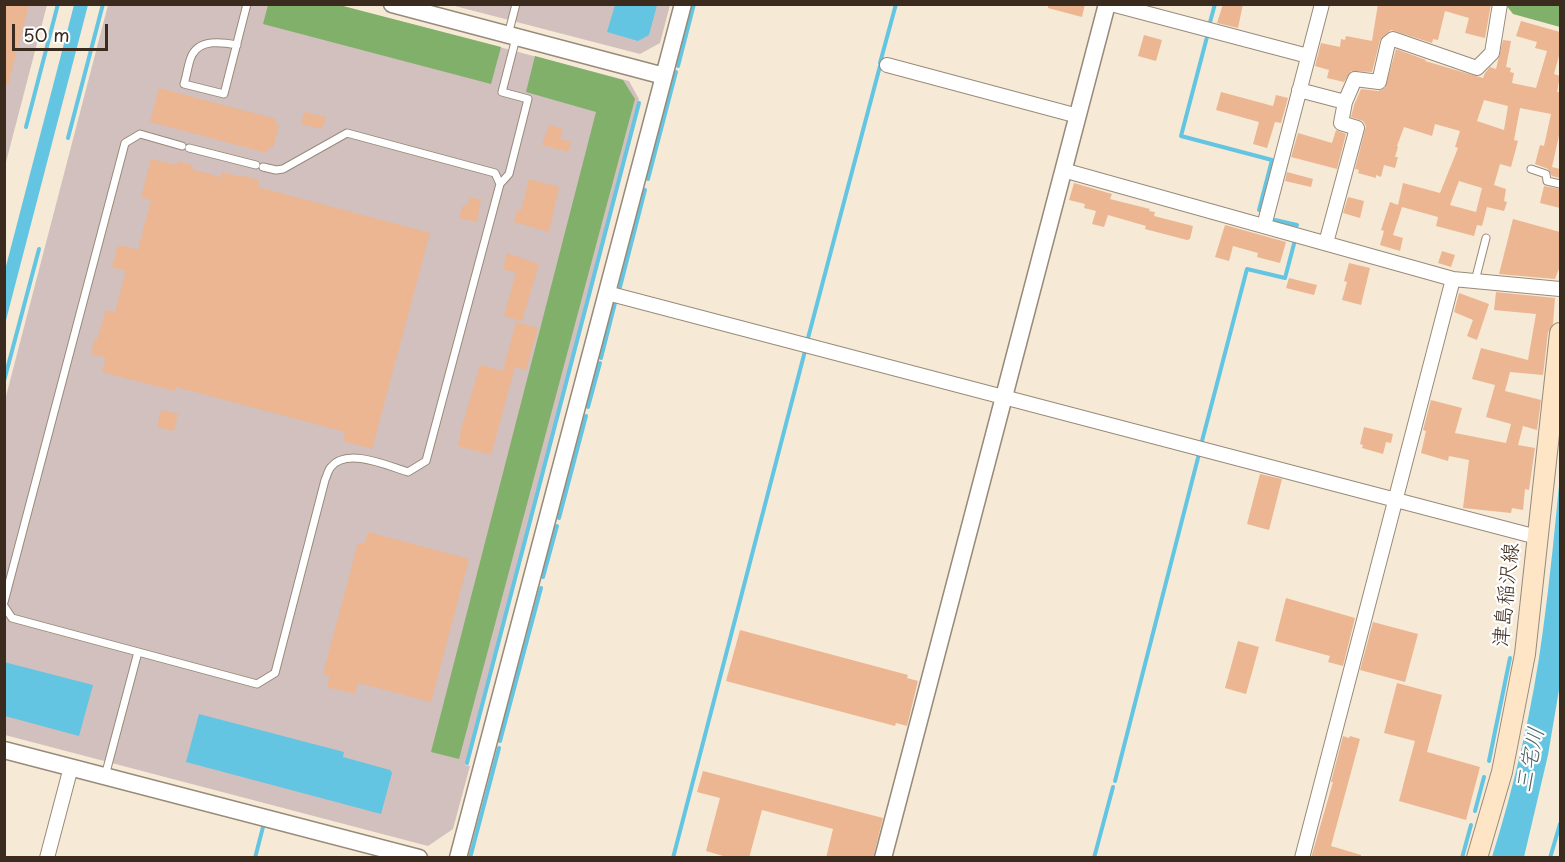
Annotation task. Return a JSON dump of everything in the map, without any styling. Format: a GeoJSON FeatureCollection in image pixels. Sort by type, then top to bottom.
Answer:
{"type":"FeatureCollection","features":[{"type":"Feature","properties":{"kind":"main road","name":"津島稲沢線"},"geometry":{"type":"LineString","coordinates":[[1477,858],[1502,772],[1525,654],[1535,578],[1537,537],[1544,499],[1560,333]]}},
{"type":"Feature","properties":{"kind":"street"},"geometry":{"type":"LineString","coordinates":[[392,4],[664,76]]}},
{"type":"Feature","properties":{"kind":"street"},"geometry":{"type":"LineString","coordinates":[[458,858],[683,4]]}},
{"type":"Feature","properties":{"kind":"street"},"geometry":{"type":"LineString","coordinates":[[883,858],[1109,4],[1308,56]]}},
{"type":"Feature","properties":{"kind":"street"},"geometry":{"type":"LineString","coordinates":[[1264,226],[1322,4]]}},
{"type":"Feature","properties":{"kind":"street"},"geometry":{"type":"LineString","coordinates":[[1326,243],[1357,128],[1341,123],[1345,102],[1355,79],[1379,82],[1388,43],[1393,39],[1477,68],[1492,53],[1500,4]]}},
{"type":"Feature","properties":{"kind":"street"},"geometry":{"type":"LineString","coordinates":[[887,65],[1078,116]]}},
{"type":"Feature","properties":{"kind":"street"},"geometry":{"type":"LineString","coordinates":[[1299,90],[1345,102]]}},
{"type":"Feature","properties":{"kind":"street"},"geometry":{"type":"LineString","coordinates":[[1063,171],[1453,279],[1560,290]]}},
{"type":"Feature","properties":{"kind":"street"},"geometry":{"type":"LineString","coordinates":[[1302,858],[1453,279]]}},
{"type":"Feature","properties":{"kind":"street"},"geometry":{"type":"LineString","coordinates":[[607,293],[1537,537]]}},
{"type":"Feature","properties":{"kind":"street"},"geometry":{"type":"LineString","coordinates":[[4,750],[419,858]]}},
{"type":"Feature","properties":{"kind":"street"},"geometry":{"type":"LineString","coordinates":[[48,858],[71,767]]}},
{"type":"Feature","properties":{"kind":"lane"},"geometry":{"type":"LineString","coordinates":[[237,45],[213,42],[201,46],[192,54],[184,84],[224,94],[237,45],[247,4]]}},
{"type":"Feature","properties":{"kind":"lane"},"geometry":{"type":"LineString","coordinates":[[500,184],[495,173],[346,133],[283,169],[276,170],[140,134],[125,143],[4,604],[12,618],[257,684],[275,673],[325,480],[331,466],[344,458],[361,458],[408,472],[426,461],[500,184],[509,174],[528,99],[502,92],[516,4]]}},
{"type":"Feature","properties":{"kind":"lane"},"geometry":{"type":"LineString","coordinates":[[1531,169],[1546,174],[1547,182],[1560,184]]}},
{"type":"Feature","properties":{"kind":"lane"},"geometry":{"type":"LineString","coordinates":[[1475,281],[1486,238]]}},
{"type":"Feature","properties":{"kind":"lane"},"geometry":{"type":"LineString","coordinates":[[105,776],[138,652]]}},
{"type":"Feature","properties":{"kind":"shaded area"},"geometry":{"type":"Polygon","coordinates":[[[5,5],[47,5],[5,166],[5,5]]]}},
{"type":"Feature","properties":{"kind":"shaded area"},"geometry":{"type":"Polygon","coordinates":[[[108,5],[339,5],[629,81],[639,99],[465,765],[470,766],[453,829],[428,846],[5,735],[5,400],[108,5]]]}},
{"type":"Feature","properties":{"kind":"shaded area"},"geometry":{"type":"Polygon","coordinates":[[[451,5],[670,5],[660,43],[640,54],[451,5]]]}},
{"type":"Feature","properties":{"kind":"green space"},"geometry":{"type":"Polygon","coordinates":[[[268,5],[339,5],[501,47],[491,84],[263,24],[268,5]]]}},
{"type":"Feature","properties":{"kind":"green space"},"geometry":{"type":"Polygon","coordinates":[[[1506,5],[1560,5],[1560,27],[1513,14],[1506,5]]]}},
{"type":"Feature","properties":{"kind":"green space"},"geometry":{"type":"Polygon","coordinates":[[[535,56],[623,80],[635,99],[459,759],[431,752],[596,112],[526,92],[535,56]]]}},
{"type":"Feature","properties":{"kind":"water"},"geometry":{"type":"Polygon","coordinates":[[[74,5],[88,5],[5,324],[5,270],[74,5]]]}},
{"type":"Feature","properties":{"kind":"water"},"geometry":{"type":"Polygon","coordinates":[[[615,5],[657,5],[649,35],[638,41],[607,32],[615,5]]]}},
{"type":"Feature","properties":{"kind":"water","name":"三宅川"},"geometry":{"type":"Polygon","coordinates":[[[1560,475],[1560,684],[1548,755],[1524,857],[1492,857],[1516,773],[1534,688],[1548,592],[1560,475]]]}},
{"type":"Feature","properties":{"kind":"water"},"geometry":{"type":"Polygon","coordinates":[[[4,662],[93,685],[79,736],[5,716],[4,662]]]}},
{"type":"Feature","properties":{"kind":"water"},"geometry":{"type":"Polygon","coordinates":[[[199,714],[344,752],[343,757],[390,770],[392,773],[381,814],[186,762],[199,714]]]}},
{"type":"Feature","properties":{"kind":"building"},"geometry":{"type":"Polygon","coordinates":[[[4,4],[29,4],[8,85],[4,85],[4,4]]]}},
{"type":"Feature","properties":{"kind":"building"},"geometry":{"type":"Polygon","coordinates":[[[1048,4],[1085,4],[1082,17],[1048,8],[1048,4]]]}},
{"type":"Feature","properties":{"kind":"building"},"geometry":{"type":"Polygon","coordinates":[[[1223,4],[1243,4],[1238,28],[1217,23],[1223,4]]]}},
{"type":"Feature","properties":{"kind":"building"},"geometry":{"type":"Polygon","coordinates":[[[1378,4],[1491,4],[1485,38],[1465,33],[1469,18],[1445,11],[1438,40],[1433,39],[1432,43],[1391,30],[1380,40],[1372,72],[1351,71],[1344,82],[1327,78],[1329,70],[1315,66],[1321,43],[1340,47],[1341,39],[1345,40],[1346,36],[1372,41],[1378,4]]]}},
{"type":"Feature","properties":{"kind":"building"},"geometry":{"type":"Polygon","coordinates":[[[1521,21],[1560,32],[1560,52],[1554,74],[1560,76],[1557,92],[1560,92],[1560,131],[1552,167],[1560,169],[1560,178],[1552,176],[1548,169],[1535,164],[1540,145],[1544,146],[1551,114],[1520,108],[1514,140],[1518,141],[1511,167],[1500,164],[1494,185],[1506,189],[1504,201],[1507,202],[1504,211],[1487,207],[1482,226],[1477,225],[1474,236],[1436,226],[1438,217],[1402,207],[1393,235],[1403,238],[1400,251],[1380,245],[1384,231],[1381,230],[1390,202],[1398,205],[1403,183],[1440,193],[1458,148],[1455,147],[1460,131],[1435,124],[1432,136],[1404,127],[1397,146],[1395,157],[1398,157],[1395,168],[1384,165],[1381,177],[1376,175],[1376,178],[1358,173],[1359,170],[1355,169],[1366,126],[1363,121],[1351,117],[1361,89],[1378,91],[1385,88],[1396,49],[1425,61],[1483,78],[1490,67],[1496,69],[1503,40],[1511,41],[1506,67],[1511,68],[1510,72],[1514,73],[1512,83],[1536,88],[1547,51],[1535,48],[1537,42],[1516,36],[1521,21]],[[1484,100],[1477,121],[1504,130],[1508,106],[1484,100]],[[1459,181],[1450,205],[1476,212],[1482,188],[1459,181]]]}},
{"type":"Feature","properties":{"kind":"building"},"geometry":{"type":"Polygon","coordinates":[[[1144,35],[1162,40],[1156,61],[1138,56],[1144,35]]]}},
{"type":"Feature","properties":{"kind":"building"},"geometry":{"type":"Polygon","coordinates":[[[159,88],[276,119],[275,124],[279,125],[273,148],[269,147],[267,153],[150,122],[159,88]]]}},
{"type":"Feature","properties":{"kind":"building"},"geometry":{"type":"Polygon","coordinates":[[[1221,92],[1273,106],[1276,95],[1288,98],[1281,123],[1275,122],[1267,148],[1253,144],[1259,122],[1216,110],[1221,92]]]}},
{"type":"Feature","properties":{"kind":"building"},"geometry":{"type":"Polygon","coordinates":[[[304,112],[326,117],[322,129],[301,124],[304,112]]]}},
{"type":"Feature","properties":{"kind":"building"},"geometry":{"type":"Polygon","coordinates":[[[549,125],[563,129],[560,139],[571,142],[568,152],[542,145],[549,125]]]}},
{"type":"Feature","properties":{"kind":"building"},"geometry":{"type":"Polygon","coordinates":[[[1336,130],[1346,134],[1337,169],[1291,157],[1298,133],[1332,143],[1336,130]]]}},
{"type":"Feature","properties":{"kind":"building"},"geometry":{"type":"Polygon","coordinates":[[[151,159],[177,165],[178,161],[193,165],[192,169],[221,177],[222,172],[241,177],[241,175],[259,180],[258,187],[430,233],[372,449],[343,441],[345,432],[176,387],[174,391],[102,372],[106,358],[91,354],[106,310],[115,312],[126,271],[112,267],[118,245],[138,250],[151,200],[141,197],[151,159]]]}},
{"type":"Feature","properties":{"kind":"building"},"geometry":{"type":"Polygon","coordinates":[[[1287,172],[1313,179],[1311,187],[1285,181],[1287,172]]]}},
{"type":"Feature","properties":{"kind":"building"},"geometry":{"type":"Polygon","coordinates":[[[529,179],[559,187],[549,232],[514,222],[517,210],[521,211],[529,179]]]}},
{"type":"Feature","properties":{"kind":"building"},"geometry":{"type":"Polygon","coordinates":[[[1074,183],[1112,194],[1110,199],[1150,209],[1149,211],[1155,212],[1154,216],[1193,226],[1190,239],[1145,229],[1146,226],[1108,215],[1104,227],[1092,224],[1096,211],[1084,208],[1085,204],[1069,200],[1074,183]]]}},
{"type":"Feature","properties":{"kind":"building"},"geometry":{"type":"Polygon","coordinates":[[[1544,186],[1560,189],[1560,208],[1540,203],[1544,186]]]}},
{"type":"Feature","properties":{"kind":"building"},"geometry":{"type":"Polygon","coordinates":[[[470,197],[481,200],[477,222],[459,218],[463,205],[467,206],[470,197]]]}},
{"type":"Feature","properties":{"kind":"building"},"geometry":{"type":"Polygon","coordinates":[[[1348,197],[1364,201],[1360,218],[1343,213],[1348,197]]]}},
{"type":"Feature","properties":{"kind":"building"},"geometry":{"type":"Polygon","coordinates":[[[1513,219],[1560,232],[1560,266],[1555,279],[1499,274],[1513,219]]]}},
{"type":"Feature","properties":{"kind":"building"},"geometry":{"type":"Polygon","coordinates":[[[1225,225],[1286,242],[1280,263],[1257,257],[1258,253],[1233,246],[1229,261],[1215,257],[1225,225]]]}},
{"type":"Feature","properties":{"kind":"building"},"geometry":{"type":"Polygon","coordinates":[[[1442,251],[1455,255],[1451,267],[1438,263],[1442,251]]]}},
{"type":"Feature","properties":{"kind":"building"},"geometry":{"type":"Polygon","coordinates":[[[507,253],[539,264],[522,321],[504,316],[516,273],[503,269],[507,253]]]}},
{"type":"Feature","properties":{"kind":"building"},"geometry":{"type":"Polygon","coordinates":[[[1349,263],[1370,268],[1361,305],[1342,300],[1349,263]]]}},
{"type":"Feature","properties":{"kind":"building"},"geometry":{"type":"Polygon","coordinates":[[[1289,278],[1317,285],[1314,295],[1286,288],[1289,278]]]}},
{"type":"Feature","properties":{"kind":"building"},"geometry":{"type":"Polygon","coordinates":[[[1496,292],[1555,298],[1553,324],[1548,332],[1543,375],[1510,372],[1505,391],[1541,400],[1537,430],[1523,426],[1518,445],[1535,448],[1529,490],[1525,489],[1523,510],[1512,508],[1511,513],[1463,508],[1469,460],[1449,456],[1448,461],[1421,453],[1426,431],[1423,430],[1431,400],[1462,408],[1455,433],[1506,443],[1511,424],[1486,417],[1495,385],[1472,379],[1481,348],[1528,360],[1536,314],[1494,310],[1496,292]]]}},
{"type":"Feature","properties":{"kind":"building"},"geometry":{"type":"Polygon","coordinates":[[[1459,293],[1489,304],[1477,340],[1467,336],[1473,320],[1454,312],[1459,293]]]}},
{"type":"Feature","properties":{"kind":"building"},"geometry":{"type":"Polygon","coordinates":[[[516,322],[538,328],[526,370],[515,367],[491,455],[458,446],[480,365],[503,371],[516,322]]]}},
{"type":"Feature","properties":{"kind":"building"},"geometry":{"type":"Polygon","coordinates":[[[161,410],[178,414],[174,431],[157,427],[161,410]]]}},
{"type":"Feature","properties":{"kind":"building"},"geometry":{"type":"Polygon","coordinates":[[[1364,427],[1393,434],[1391,443],[1386,442],[1383,454],[1362,448],[1363,445],[1360,444],[1364,427]]]}},
{"type":"Feature","properties":{"kind":"building"},"geometry":{"type":"Polygon","coordinates":[[[1260,474],[1282,479],[1269,530],[1247,524],[1260,474]]]}},
{"type":"Feature","properties":{"kind":"building"},"geometry":{"type":"Polygon","coordinates":[[[368,532],[469,559],[431,702],[358,683],[355,694],[327,687],[330,676],[323,674],[358,543],[364,544],[368,532]]]}},
{"type":"Feature","properties":{"kind":"building"},"geometry":{"type":"Polygon","coordinates":[[[1286,598],[1355,618],[1343,666],[1328,662],[1330,656],[1275,641],[1286,598]]]}},
{"type":"Feature","properties":{"kind":"building"},"geometry":{"type":"Polygon","coordinates":[[[1373,622],[1418,634],[1405,682],[1360,670],[1373,622]]]}},
{"type":"Feature","properties":{"kind":"building"},"geometry":{"type":"Polygon","coordinates":[[[740,630],[908,675],[907,678],[918,681],[907,726],[896,723],[895,726],[726,681],[740,630]]]}},
{"type":"Feature","properties":{"kind":"building"},"geometry":{"type":"Polygon","coordinates":[[[1238,641],[1259,647],[1246,694],[1225,688],[1238,641]]]}},
{"type":"Feature","properties":{"kind":"building"},"geometry":{"type":"Polygon","coordinates":[[[1397,683],[1442,695],[1427,752],[1480,767],[1466,820],[1399,801],[1415,741],[1384,733],[1397,683]]]}},
{"type":"Feature","properties":{"kind":"building"},"geometry":{"type":"Polygon","coordinates":[[[1343,736],[1360,739],[1331,846],[1361,855],[1361,858],[1311,858],[1333,782],[1331,782],[1343,736]]]}},
{"type":"Feature","properties":{"kind":"building"},"geometry":{"type":"Polygon","coordinates":[[[703,771],[883,818],[873,858],[826,858],[833,829],[762,810],[749,858],[730,858],[706,851],[720,798],[697,792],[703,771]]]}},
{"type":"Feature","properties":{"kind":"waterway"},"geometry":{"type":"LineString","coordinates":[[26,127],[58,4]]}},
{"type":"Feature","properties":{"kind":"waterway"},"geometry":{"type":"LineString","coordinates":[[68,138],[103,4]]}},
{"type":"Feature","properties":{"kind":"waterway"},"geometry":{"type":"LineString","coordinates":[[678,66],[694,4]]}},
{"type":"Feature","properties":{"kind":"waterway"},"geometry":{"type":"LineString","coordinates":[[880,63],[896,4]]}},
{"type":"Feature","properties":{"kind":"waterway"},"geometry":{"type":"LineString","coordinates":[[1209,26],[1215,4]]}},
{"type":"Feature","properties":{"kind":"waterway"},"geometry":{"type":"LineString","coordinates":[[1207,37],[1181,136],[1272,160],[1259,210]]}},
{"type":"Feature","properties":{"kind":"waterway"},"geometry":{"type":"LineString","coordinates":[[808,338],[880,66]]}},
{"type":"Feature","properties":{"kind":"waterway"},"geometry":{"type":"LineString","coordinates":[[648,179],[676,72]]}},
{"type":"Feature","properties":{"kind":"waterway"},"geometry":{"type":"LineString","coordinates":[[467,763],[639,103]]}},
{"type":"Feature","properties":{"kind":"waterway"},"geometry":{"type":"LineString","coordinates":[[620,287],[645,190]]}},
{"type":"Feature","properties":{"kind":"waterway"},"geometry":{"type":"LineString","coordinates":[[1275,220],[1297,225]]}},
{"type":"Feature","properties":{"kind":"waterway"},"geometry":{"type":"LineString","coordinates":[[1202,441],[1247,269],[1285,278],[1295,240]]}},
{"type":"Feature","properties":{"kind":"waterway"},"geometry":{"type":"LineString","coordinates":[[4,381],[39,249]]}},
{"type":"Feature","properties":{"kind":"waterway"},"geometry":{"type":"LineString","coordinates":[[601,358],[615,303]]}},
{"type":"Feature","properties":{"kind":"waterway"},"geometry":{"type":"LineString","coordinates":[[673,858],[805,351]]}},
{"type":"Feature","properties":{"kind":"waterway"},"geometry":{"type":"LineString","coordinates":[[588,407],[600,363]]}},
{"type":"Feature","properties":{"kind":"waterway"},"geometry":{"type":"LineString","coordinates":[[559,518],[586,416]]}},
{"type":"Feature","properties":{"kind":"waterway"},"geometry":{"type":"LineString","coordinates":[[1115,781],[1199,454]]}},
{"type":"Feature","properties":{"kind":"waterway"},"geometry":{"type":"LineString","coordinates":[[543,577],[557,526]]}},
{"type":"Feature","properties":{"kind":"waterway"},"geometry":{"type":"LineString","coordinates":[[500,741],[541,588]]}},
{"type":"Feature","properties":{"kind":"waterway"},"geometry":{"type":"LineString","coordinates":[[1489,761],[1510,658]]}},
{"type":"Feature","properties":{"kind":"waterway"},"geometry":{"type":"LineString","coordinates":[[470,858],[499,748]]}},
{"type":"Feature","properties":{"kind":"waterway"},"geometry":{"type":"LineString","coordinates":[[1475,811],[1484,777]]}},
{"type":"Feature","properties":{"kind":"waterway"},"geometry":{"type":"LineString","coordinates":[[1094,858],[1113,787]]}},
{"type":"Feature","properties":{"kind":"waterway"},"geometry":{"type":"LineString","coordinates":[[1550,858],[1560,824]]}},
{"type":"Feature","properties":{"kind":"waterway"},"geometry":{"type":"LineString","coordinates":[[1462,858],[1471,825]]}},
{"type":"Feature","properties":{"kind":"waterway"},"geometry":{"type":"LineString","coordinates":[[255,858],[263,827]]}}]}
